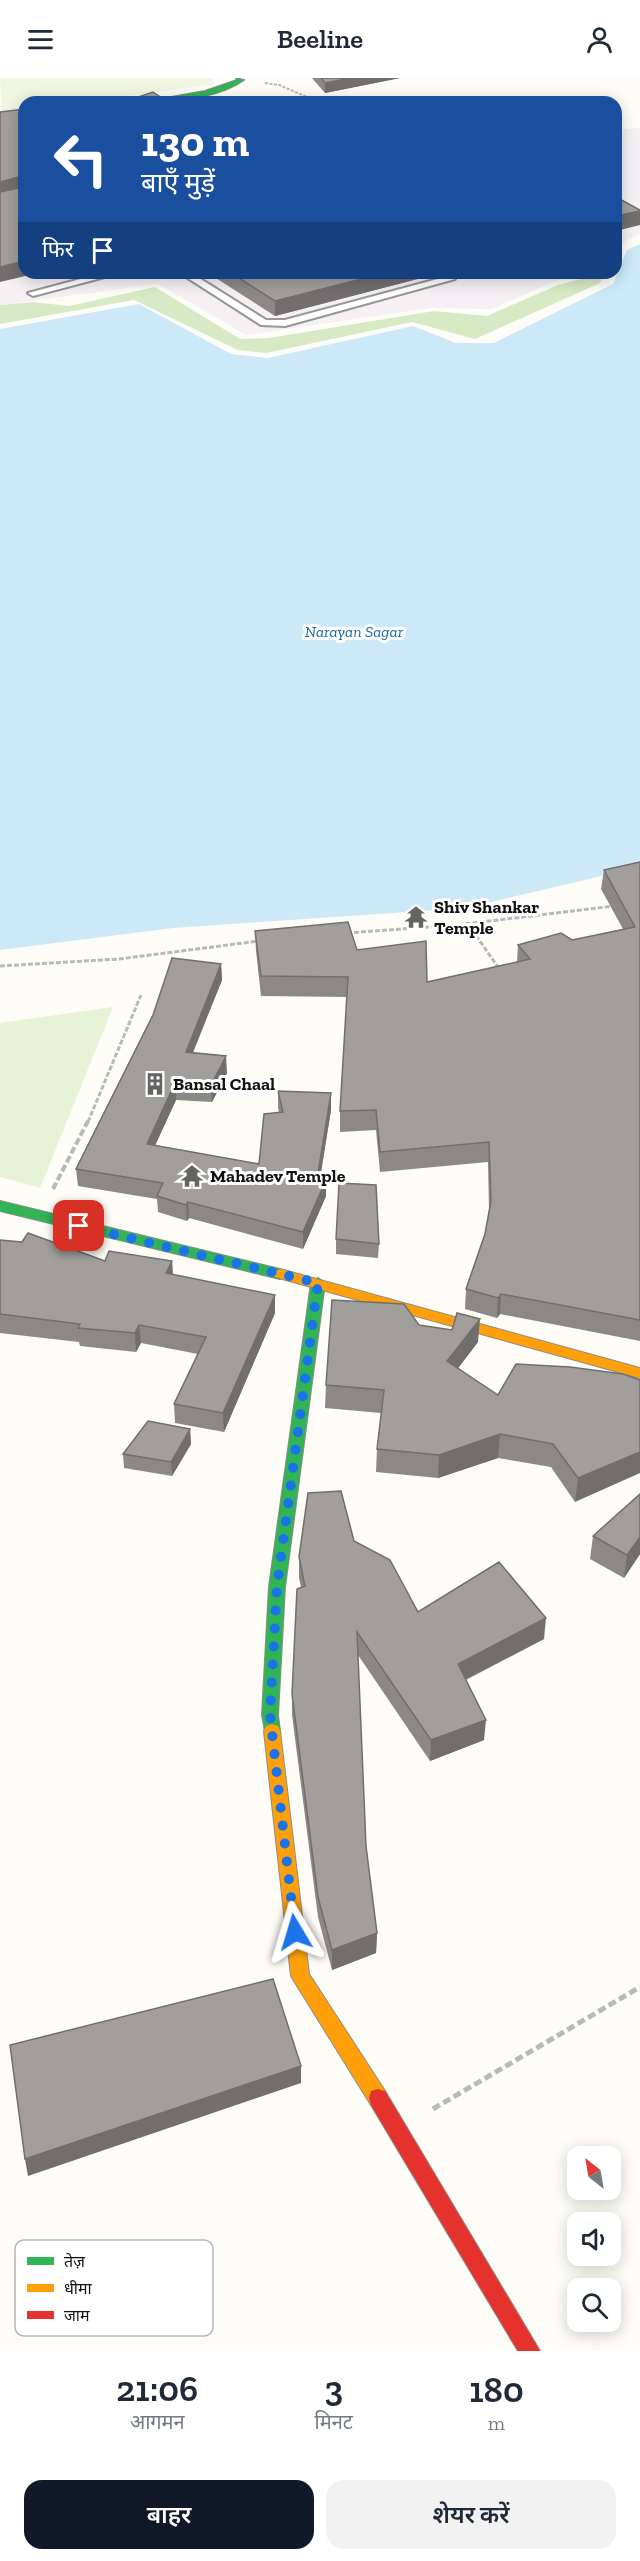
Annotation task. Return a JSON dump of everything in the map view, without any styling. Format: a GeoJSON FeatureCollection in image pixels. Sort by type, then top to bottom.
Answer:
{"type":"FeatureCollection","features":[{"type":"Feature","properties":{"kind":"street"},"geometry":{"type":"LineString","coordinates":[[183,96],[220,90],[240,79]]}},
{"type":"Feature","properties":{"kind":"street"},"geometry":{"type":"LineString","coordinates":[[0,1206],[318,1283],[640,1373]]}},
{"type":"Feature","properties":{"kind":"street"},"geometry":{"type":"LineString","coordinates":[[318,1283],[277,1587],[270,1715],[300,1976],[398,2129],[530,2351]]}},
{"type":"Feature","properties":{"kind":"lane"},"geometry":{"type":"LineString","coordinates":[[33,293],[90,279]]}},
{"type":"Feature","properties":{"kind":"lane"},"geometry":{"type":"LineString","coordinates":[[194,279],[264,323],[285,323],[450,279]]}},
{"type":"Feature","properties":{"kind":"path"},"geometry":{"type":"LineString","coordinates":[[240,79],[279,85],[305,96]]}},
{"type":"Feature","properties":{"kind":"path"},"geometry":{"type":"LineString","coordinates":[[341,934],[468,924],[622,905]]}},
{"type":"Feature","properties":{"kind":"path"},"geometry":{"type":"LineString","coordinates":[[468,924],[506,979]]}},
{"type":"Feature","properties":{"kind":"path"},"geometry":{"type":"LineString","coordinates":[[0,966],[119,959],[260,941]]}},
{"type":"Feature","properties":{"kind":"path"},"geometry":{"type":"LineString","coordinates":[[38,1216],[70,1162],[141,995]]}},
{"type":"Feature","properties":{"kind":"path"},"geometry":{"type":"LineString","coordinates":[[398,2129],[640,1988]]}},
{"type":"Feature","properties":{"kind":"shaded area"},"geometry":{"type":"Polygon","coordinates":[[[640,128],[640,234],[628,239],[622,245],[622,130],[640,128]]]}},
{"type":"Feature","properties":{"kind":"shaded area"},"geometry":{"type":"Polygon","coordinates":[[[0,183],[18,250],[18,279],[560,279],[492,309],[430,308],[246,335],[158,284],[0,305],[0,183]]]}},
{"type":"Feature","properties":{"kind":"green space"},"geometry":{"type":"Polygon","coordinates":[[[0,78],[211,78],[215,84],[126,96],[18,96],[18,111],[2,113],[0,78]]]}},
{"type":"Feature","properties":{"kind":"green space"},"geometry":{"type":"Polygon","coordinates":[[[581,279],[602,279],[600,283],[475,339],[412,322],[266,353],[238,350],[134,300],[0,324],[0,305],[33,302],[69,306],[155,287],[240,339],[269,338],[434,311],[487,316],[558,285],[581,279]]]}},
{"type":"Feature","properties":{"kind":"green space"},"geometry":{"type":"Polygon","coordinates":[[[113,1007],[40,1188],[0,1177],[0,1023],[113,1007]]]}},
{"type":"Feature","properties":{"kind":"water","name":"Narayan Sagar"},"geometry":{"type":"Polygon","coordinates":[[[640,244],[640,867],[465,908],[173,928],[0,950],[0,329],[139,304],[231,354],[268,358],[413,326],[456,343],[494,343],[613,284],[615,279],[622,279],[622,262],[627,250],[640,244]]]}},
{"type":"Feature","properties":{"kind":"building"},"geometry":{"type":"Polygon","coordinates":[[[321,78],[350,78],[325,83],[321,78]]]}},
{"type":"Feature","properties":{"kind":"building"},"geometry":{"type":"Polygon","coordinates":[[[153,92],[159,96],[141,96],[153,92]]]}},
{"type":"Feature","properties":{"kind":"building"},"geometry":{"type":"Polygon","coordinates":[[[18,110],[18,177],[0,182],[0,112],[18,110]]]}},
{"type":"Feature","properties":{"kind":"building"},"geometry":{"type":"Polygon","coordinates":[[[18,188],[18,262],[0,267],[0,192],[18,188]]]}},
{"type":"Feature","properties":{"kind":"building"},"geometry":{"type":"Polygon","coordinates":[[[622,200],[640,210],[622,215],[622,200]]]}},
{"type":"Feature","properties":{"kind":"building"},"geometry":{"type":"Polygon","coordinates":[[[240,279],[361,279],[275,301],[240,279]]]}},
{"type":"Feature","properties":{"kind":"building"},"geometry":{"type":"Polygon","coordinates":[[[640,862],[640,1320],[501,1294],[498,1298],[466,1289],[485,1234],[491,1201],[489,1142],[380,1152],[376,1110],[340,1111],[348,977],[261,976],[255,931],[348,922],[357,950],[426,941],[427,982],[530,959],[518,945],[561,933],[572,940],[635,927],[604,870],[640,862]]]}},
{"type":"Feature","properties":{"kind":"building"},"geometry":{"type":"Polygon","coordinates":[[[172,958],[221,964],[186,1052],[226,1056],[211,1085],[175,1083],[147,1144],[259,1164],[264,1114],[283,1112],[278,1091],[331,1093],[317,1179],[326,1180],[303,1232],[157,1196],[163,1183],[76,1169],[153,1015],[172,958]]]}},
{"type":"Feature","properties":{"kind":"building"},"geometry":{"type":"Polygon","coordinates":[[[339,1183],[376,1185],[379,1244],[336,1239],[339,1183]]]}},
{"type":"Feature","properties":{"kind":"building"},"geometry":{"type":"Polygon","coordinates":[[[28,1233],[105,1261],[109,1251],[172,1261],[166,1273],[275,1295],[223,1413],[174,1404],[206,1337],[139,1325],[135,1333],[78,1328],[80,1324],[0,1314],[0,1240],[22,1242],[28,1233]]]}},
{"type":"Feature","properties":{"kind":"building"},"geometry":{"type":"Polygon","coordinates":[[[332,1300],[404,1304],[419,1325],[452,1330],[457,1313],[480,1319],[447,1361],[498,1395],[516,1364],[570,1367],[623,1374],[640,1380],[640,1452],[578,1478],[553,1444],[500,1434],[439,1455],[377,1449],[384,1390],[326,1385],[332,1300]]]}},
{"type":"Feature","properties":{"kind":"building"},"geometry":{"type":"Polygon","coordinates":[[[148,1421],[190,1429],[171,1462],[123,1454],[148,1421]]]}},
{"type":"Feature","properties":{"kind":"building"},"geometry":{"type":"Polygon","coordinates":[[[341,1491],[354,1541],[390,1560],[418,1612],[499,1562],[546,1618],[458,1664],[486,1720],[431,1740],[357,1632],[366,1846],[377,1933],[332,1950],[318,1897],[292,1694],[297,1589],[305,1586],[299,1557],[308,1493],[341,1491]]]}},
{"type":"Feature","properties":{"kind":"building"},"geometry":{"type":"Polygon","coordinates":[[[640,1494],[640,1537],[627,1555],[593,1536],[640,1494]]]}},
{"type":"Feature","properties":{"kind":"building"},"geometry":{"type":"Polygon","coordinates":[[[273,1979],[301,2066],[25,2159],[10,2045],[273,1979]]]}},
{"type":"Feature","properties":{"kind":"traffic: fast"},"geometry":{"type":"LineString","coordinates":[[192,96],[218,90],[241,80],[239,78]]}},
{"type":"Feature","properties":{"kind":"traffic: fast"},"geometry":{"type":"LineString","coordinates":[[0,1206],[280,1274]]}},
{"type":"Feature","properties":{"kind":"traffic: fast"},"geometry":{"type":"LineString","coordinates":[[272,1731],[270,1715],[277,1587],[318,1283]]}},
{"type":"Feature","properties":{"kind":"traffic: slow"},"geometry":{"type":"LineString","coordinates":[[280,1274],[640,1373]]}},
{"type":"Feature","properties":{"kind":"traffic: slow"},"geometry":{"type":"LineString","coordinates":[[272,1731],[300,1976],[378,2098]]}},
{"type":"Feature","properties":{"kind":"traffic: jam"},"geometry":{"type":"LineString","coordinates":[[378,2098],[530,2351]]}},
{"type":"Feature","properties":{"kind":"place","name":"Shiv Shankar Temple"},"geometry":{"type":"Point","coordinates":[416,917]}},
{"type":"Feature","properties":{"kind":"place","name":"Bansal Chaal"},"geometry":{"type":"Point","coordinates":[155,1084]}},
{"type":"Feature","properties":{"kind":"place","name":"Mahadev Temple"},"geometry":{"type":"Point","coordinates":[192,1176]}},
{"type":"Feature","properties":{"kind":"route"},"geometry":{"type":"LineString","coordinates":[[79,1226],[318,1283],[277,1587],[270,1715],[295,1932]]}}]}
